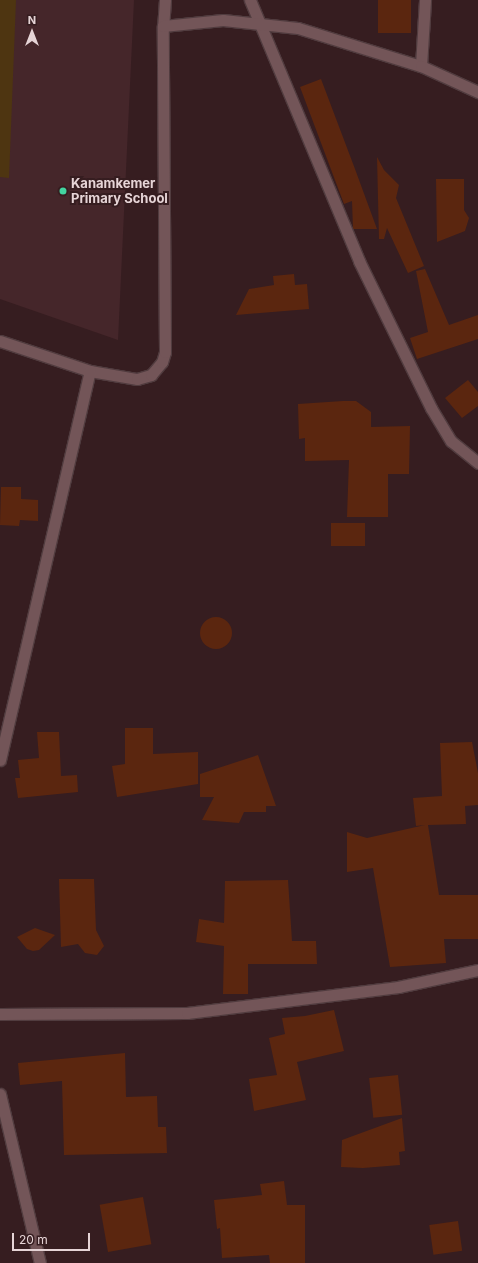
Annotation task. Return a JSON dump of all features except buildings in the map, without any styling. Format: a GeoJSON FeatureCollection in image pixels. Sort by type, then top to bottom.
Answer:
{"type":"FeatureCollection","features":[{"type":"Feature","properties":{"kind":"street"},"geometry":{"type":"LineString","coordinates":[[0,341],[90,371],[137,379],[158,370],[165,352],[163,26],[166,0]]}},
{"type":"Feature","properties":{"kind":"street"},"geometry":{"type":"LineString","coordinates":[[250,0],[359,262],[428,402],[451,441],[478,463]]}},
{"type":"Feature","properties":{"kind":"street"},"geometry":{"type":"LineString","coordinates":[[421,66],[425,0]]}},
{"type":"Feature","properties":{"kind":"street"},"geometry":{"type":"LineString","coordinates":[[163,26],[223,20],[298,28],[421,66],[478,92]]}},
{"type":"Feature","properties":{"kind":"street"},"geometry":{"type":"LineString","coordinates":[[0,760],[90,371]]}},
{"type":"Feature","properties":{"kind":"street"},"geometry":{"type":"LineString","coordinates":[[0,1014],[187,1013],[391,988],[478,970]]}},
{"type":"Feature","properties":{"kind":"street"},"geometry":{"type":"LineString","coordinates":[[0,1094],[40,1263]]}},
{"type":"Feature","properties":{"kind":"shaded area","name":"Kanamkemer Primary School"},"geometry":{"type":"Polygon","coordinates":[[[0,0],[134,0],[118,340],[0,299],[0,0]]]}},
{"type":"Feature","properties":{"kind":"shaded area"},"geometry":{"type":"Polygon","coordinates":[[[0,0],[16,0],[9,178],[0,177],[0,0]]]}},
{"type":"Feature","properties":{"kind":"place","name":"Kanamkemer Primary School"},"geometry":{"type":"Point","coordinates":[63,191]}}]}
